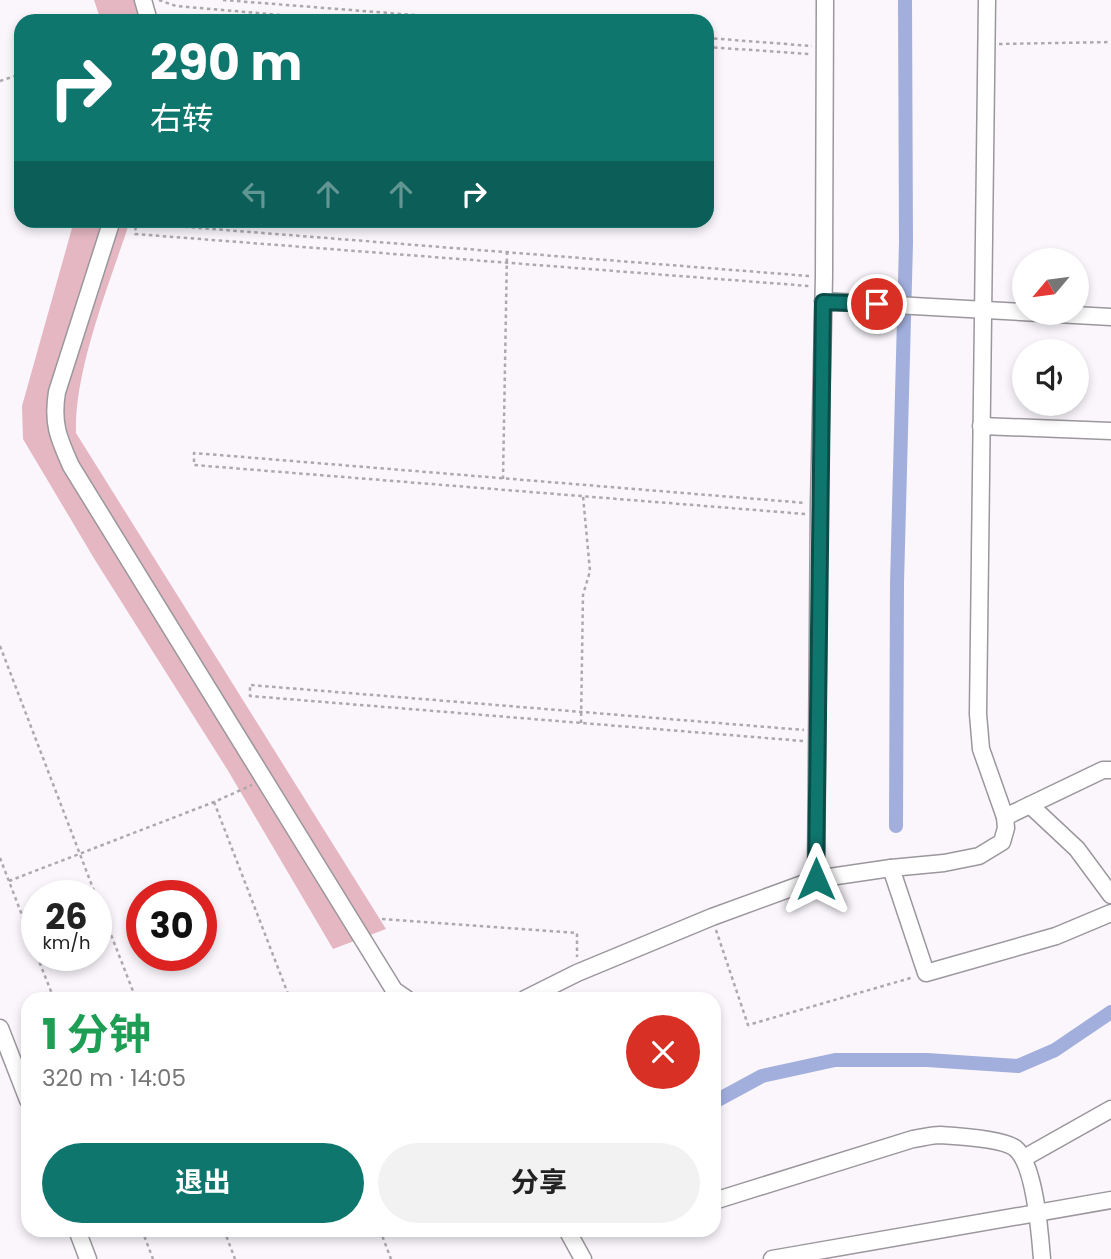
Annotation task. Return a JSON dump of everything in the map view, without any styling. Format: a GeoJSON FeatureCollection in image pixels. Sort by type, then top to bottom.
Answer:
{"type":"FeatureCollection","features":[{"type":"Feature","properties":{"kind":"street"},"geometry":{"type":"LineString","coordinates":[[816,879],[824,0]]}},
{"type":"Feature","properties":{"kind":"street"},"geometry":{"type":"LineString","coordinates":[[540,992],[712,916],[816,879],[944,863],[979,856],[1002,842],[1006,828],[1005,817],[981,749],[978,714],[987,0]]}},
{"type":"Feature","properties":{"kind":"street"},"geometry":{"type":"LineString","coordinates":[[109,228],[57,392],[54,413],[57,433],[71,466],[397,992]]}},
{"type":"Feature","properties":{"kind":"street"},"geometry":{"type":"LineString","coordinates":[[823,288],[877,304],[982,312],[1111,317]]}},
{"type":"Feature","properties":{"kind":"street"},"geometry":{"type":"LineString","coordinates":[[981,426],[1111,431]]}},
{"type":"Feature","properties":{"kind":"street"},"geometry":{"type":"LineString","coordinates":[[1005,817],[1103,769],[1111,770]]}},
{"type":"Feature","properties":{"kind":"street"},"geometry":{"type":"LineString","coordinates":[[1030,805],[1077,849],[1111,895]]}},
{"type":"Feature","properties":{"kind":"street"},"geometry":{"type":"LineString","coordinates":[[891,868],[926,973],[1056,936],[1111,913]]}},
{"type":"Feature","properties":{"kind":"street"},"geometry":{"type":"LineString","coordinates":[[0,1028],[21,1082]]}},
{"type":"Feature","properties":{"kind":"street"},"geometry":{"type":"LineString","coordinates":[[1024,1158],[1111,1109]]}},
{"type":"Feature","properties":{"kind":"street"},"geometry":{"type":"LineString","coordinates":[[721,1199],[913,1139],[938,1135],[1003,1142],[1015,1148],[1024,1158],[1038,1212],[1042,1259]]}},
{"type":"Feature","properties":{"kind":"street"},"geometry":{"type":"LineString","coordinates":[[772,1259],[1038,1212],[1110,1203]]}},
{"type":"Feature","properties":{"kind":"street"},"geometry":{"type":"LineString","coordinates":[[80,1237],[88,1259]]}},
{"type":"Feature","properties":{"kind":"street"},"geometry":{"type":"LineString","coordinates":[[571,1237],[583,1259]]}},
{"type":"Feature","properties":{"kind":"path"},"geometry":{"type":"LineString","coordinates":[[159,0],[169,1],[176,6],[269,14]]}},
{"type":"Feature","properties":{"kind":"path"},"geometry":{"type":"LineString","coordinates":[[223,0],[402,14]]}},
{"type":"Feature","properties":{"kind":"path"},"geometry":{"type":"LineString","coordinates":[[714,39],[824,51]]}},
{"type":"Feature","properties":{"kind":"path"},"geometry":{"type":"LineString","coordinates":[[987,44],[1111,41]]}},
{"type":"Feature","properties":{"kind":"path"},"geometry":{"type":"LineString","coordinates":[[714,47],[824,51]]}},
{"type":"Feature","properties":{"kind":"path"},"geometry":{"type":"LineString","coordinates":[[136,228],[135,234],[823,288]]}},
{"type":"Feature","properties":{"kind":"path"},"geometry":{"type":"LineString","coordinates":[[200,228],[786,275],[823,288]]}},
{"type":"Feature","properties":{"kind":"path"},"geometry":{"type":"LineString","coordinates":[[503,479],[507,252]]}},
{"type":"Feature","properties":{"kind":"path"},"geometry":{"type":"LineString","coordinates":[[194,453],[503,479],[819,509],[583,496],[194,465],[194,453]]}},
{"type":"Feature","properties":{"kind":"path"},"geometry":{"type":"LineString","coordinates":[[581,723],[583,595],[590,571],[583,496]]}},
{"type":"Feature","properties":{"kind":"path"},"geometry":{"type":"LineString","coordinates":[[0,646],[90,880]]}},
{"type":"Feature","properties":{"kind":"path"},"geometry":{"type":"LineString","coordinates":[[250,685],[582,712],[816,737],[581,723],[250,696],[250,685]]}},
{"type":"Feature","properties":{"kind":"path"},"geometry":{"type":"LineString","coordinates":[[9,881],[214,802],[263,779]]}},
{"type":"Feature","properties":{"kind":"path"},"geometry":{"type":"LineString","coordinates":[[214,802],[287,992]]}},
{"type":"Feature","properties":{"kind":"path"},"geometry":{"type":"LineString","coordinates":[[0,858],[21,913]]}},
{"type":"Feature","properties":{"kind":"path"},"geometry":{"type":"LineString","coordinates":[[712,916],[748,1025],[926,973]]}},
{"type":"Feature","properties":{"kind":"path"},"geometry":{"type":"LineString","coordinates":[[382,919],[577,933],[577,974]]}},
{"type":"Feature","properties":{"kind":"path"},"geometry":{"type":"LineString","coordinates":[[112,937],[133,992]]}},
{"type":"Feature","properties":{"kind":"path"},"geometry":{"type":"LineString","coordinates":[[43,971],[51,992]]}},
{"type":"Feature","properties":{"kind":"path"},"geometry":{"type":"LineString","coordinates":[[145,1237],[153,1259]]}},
{"type":"Feature","properties":{"kind":"path"},"geometry":{"type":"LineString","coordinates":[[227,1237],[235,1259]]}},
{"type":"Feature","properties":{"kind":"path"},"geometry":{"type":"LineString","coordinates":[[383,1237],[391,1259]]}},
{"type":"Feature","properties":{"kind":"shaded area"},"geometry":{"type":"Polygon","coordinates":[[[94,0],[147,0],[156,14],[99,14],[94,0]]]}},
{"type":"Feature","properties":{"kind":"shaded area"},"geometry":{"type":"Polygon","coordinates":[[[72,228],[128,228],[87,354],[77,408],[76,433],[386,929],[333,949],[227,769],[95,560],[23,439],[22,406],[72,228]]]}},
{"type":"Feature","properties":{"kind":"waterway"},"geometry":{"type":"LineString","coordinates":[[896,826],[897,583],[906,243],[905,0]]}},
{"type":"Feature","properties":{"kind":"waterway"},"geometry":{"type":"LineString","coordinates":[[721,1098],[762,1076],[835,1060],[927,1060],[1018,1066],[1055,1050],[1111,1012]]}},
{"type":"Feature","properties":{"kind":"route"},"geometry":{"type":"LineString","coordinates":[[816,879],[823,302],[877,304]]}}]}
